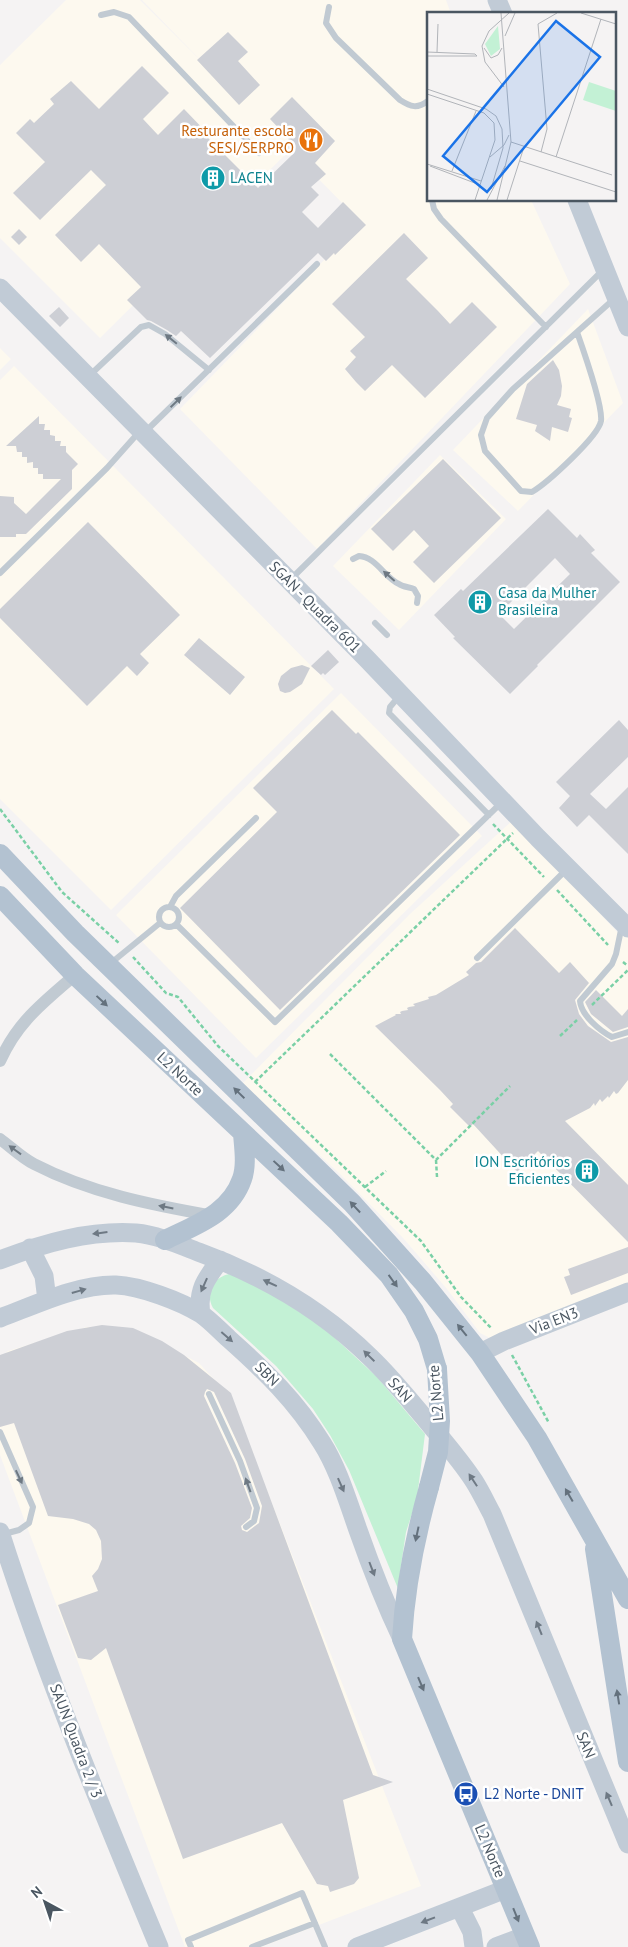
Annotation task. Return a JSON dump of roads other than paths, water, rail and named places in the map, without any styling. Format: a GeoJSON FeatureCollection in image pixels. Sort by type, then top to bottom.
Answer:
{"type":"FeatureCollection","features":[{"type":"Feature","properties":{"kind":"main road","name":"L2 Norte"},"geometry":{"type":"LineString","coordinates":[[0,854],[75,934],[352,1203],[423,1282],[480,1353],[537,1438],[593,1537],[628,1762]]}},
{"type":"Feature","properties":{"kind":"main road","name":"L2 Norte"},"geometry":{"type":"LineString","coordinates":[[0,896],[75,976],[339,1223],[389,1275],[414,1311],[428,1339],[437,1369],[440,1421],[438,1452],[404,1602],[402,1639],[527,1942]]}},
{"type":"Feature","properties":{"kind":"main road"},"geometry":{"type":"LineString","coordinates":[[0,914],[31,928]]}},
{"type":"Feature","properties":{"kind":"main road"},"geometry":{"type":"LineString","coordinates":[[165,1240],[214,1216],[224,1207],[242,1179],[245,1162],[244,1133]]}},
{"type":"Feature","properties":{"kind":"main road"},"geometry":{"type":"LineString","coordinates":[[593,1537],[628,1599]]}},
{"type":"Feature","properties":{"kind":"street"},"geometry":{"type":"LineString","coordinates":[[498,0],[502,12]]}},
{"type":"Feature","properties":{"kind":"street"},"geometry":{"type":"LineString","coordinates":[[577,201],[628,327]]}},
{"type":"Feature","properties":{"kind":"street","name":"SGAN - Quadra 601"},"geometry":{"type":"LineString","coordinates":[[0,288],[401,694],[503,802],[625,925]]}},
{"type":"Feature","properties":{"kind":"street"},"geometry":{"type":"LineString","coordinates":[[0,1061],[16,1030],[34,1010],[75,976]]}},
{"type":"Feature","properties":{"kind":"street"},"geometry":{"type":"LineString","coordinates":[[0,1139],[32,1163],[71,1181],[118,1196],[162,1207],[214,1216]]}},
{"type":"Feature","properties":{"kind":"street","name":"SAN"},"geometry":{"type":"LineString","coordinates":[[0,1260],[30,1248],[75,1236],[107,1232],[138,1233],[165,1240],[220,1260],[278,1287],[311,1308],[363,1351],[413,1404],[456,1456],[474,1481],[492,1514],[628,1844]]}},
{"type":"Feature","properties":{"kind":"street"},"geometry":{"type":"LineString","coordinates":[[30,1248],[44,1276],[47,1300]]}},
{"type":"Feature","properties":{"kind":"street"},"geometry":{"type":"LineString","coordinates":[[201,1314],[198,1300],[202,1286],[220,1260]]}},
{"type":"Feature","properties":{"kind":"street","name":"SBN"},"geometry":{"type":"LineString","coordinates":[[0,1318],[47,1300],[89,1288],[115,1285],[133,1287],[158,1294],[201,1314],[272,1378],[291,1398],[323,1444],[345,1495],[386,1605],[402,1639]]}},
{"type":"Feature","properties":{"kind":"street","name":"Via EN3"},"geometry":{"type":"LineString","coordinates":[[480,1353],[504,1341],[628,1294]]}},
{"type":"Feature","properties":{"kind":"street","name":"SAUN Quadra 2 / 3"},"geometry":{"type":"LineString","coordinates":[[0,1533],[26,1611],[65,1714],[159,1947]]}},
{"type":"Feature","properties":{"kind":"street"},"geometry":{"type":"LineString","coordinates":[[357,1947],[506,1889]]}},
{"type":"Feature","properties":{"kind":"street"},"geometry":{"type":"LineString","coordinates":[[460,1908],[472,1932],[474,1947]]}},
{"type":"Feature","properties":{"kind":"street"},"geometry":{"type":"LineString","coordinates":[[496,1947],[527,1942]]}},
{"type":"Feature","properties":{"kind":"lane"},"geometry":{"type":"LineString","coordinates":[[328,7],[326,23],[336,38],[400,100],[416,107],[427,102]]}},
{"type":"Feature","properties":{"kind":"lane"},"geometry":{"type":"LineString","coordinates":[[101,16],[114,12],[129,17],[259,153]]}},
{"type":"Feature","properties":{"kind":"lane"},"geometry":{"type":"LineString","coordinates":[[432,201],[434,209],[440,219],[546,327]]}},
{"type":"Feature","properties":{"kind":"lane"},"geometry":{"type":"LineString","coordinates":[[0,573],[142,432],[317,264]]}},
{"type":"Feature","properties":{"kind":"lane"},"geometry":{"type":"LineString","coordinates":[[289,581],[604,269]]}},
{"type":"Feature","properties":{"kind":"lane"},"geometry":{"type":"LineString","coordinates":[[577,332],[597,397],[601,421],[595,434],[546,484],[532,492],[521,491],[485,451],[481,435],[487,418],[513,390],[577,332],[616,298]]}},
{"type":"Feature","properties":{"kind":"lane"},"geometry":{"type":"LineString","coordinates":[[88,377],[141,326],[149,325],[165,334],[208,370]]}},
{"type":"Feature","properties":{"kind":"lane"},"geometry":{"type":"LineString","coordinates":[[353,559],[359,556],[369,559],[393,581],[414,590],[418,596],[417,603]]}},
{"type":"Feature","properties":{"kind":"lane"},"geometry":{"type":"LineString","coordinates":[[375,623],[387,635]]}},
{"type":"Feature","properties":{"kind":"lane"},"geometry":{"type":"LineString","coordinates":[[401,694],[390,707],[389,713],[488,815]]}},
{"type":"Feature","properties":{"kind":"lane"},"geometry":{"type":"LineString","coordinates":[[176,924],[275,1022],[503,802]]}},
{"type":"Feature","properties":{"kind":"lane"},"geometry":{"type":"LineString","coordinates":[[160,923],[159,914],[162,910],[170,907],[176,896],[256,818]]}},
{"type":"Feature","properties":{"kind":"lane"},"geometry":{"type":"LineString","coordinates":[[477,958],[568,868]]}},
{"type":"Feature","properties":{"kind":"lane"},"geometry":{"type":"LineString","coordinates":[[160,923],[168,927],[176,924],[179,916],[178,912],[170,907]]}},
{"type":"Feature","properties":{"kind":"lane"},"geometry":{"type":"LineString","coordinates":[[109,966],[160,923]]}},
{"type":"Feature","properties":{"kind":"lane"},"geometry":{"type":"LineString","coordinates":[[625,925],[612,964],[580,1001],[580,1007],[602,1032],[612,1037],[628,1032]]}},
{"type":"Feature","properties":{"kind":"lane"},"geometry":{"type":"LineString","coordinates":[[209,1394],[240,1461],[257,1508],[257,1516],[246,1527]]}},
{"type":"Feature","properties":{"kind":"lane"},"geometry":{"type":"LineString","coordinates":[[0,1432],[33,1508],[29,1522],[19,1530],[0,1533]]}},
{"type":"Feature","properties":{"kind":"lane"},"geometry":{"type":"LineString","coordinates":[[191,1947],[188,1940],[302,1893],[325,1947]]}},
{"type":"Feature","properties":{"kind":"lane"},"geometry":{"type":"LineString","coordinates":[[252,1947],[315,1923]]}},
{"type":"Feature","properties":{"kind":"place","name":"Resturante escola SESI/SERPRO"},"geometry":{"type":"Point","coordinates":[311,140]}},
{"type":"Feature","properties":{"kind":"place","name":"LACEN"},"geometry":{"type":"Point","coordinates":[213,178]}},
{"type":"Feature","properties":{"kind":"place","name":"Casa da Mulher Brasileira"},"geometry":{"type":"Point","coordinates":[480,602]}},
{"type":"Feature","properties":{"kind":"place","name":"ION Escritórios Eficientes"},"geometry":{"type":"Point","coordinates":[587,1171]}},
{"type":"Feature","properties":{"kind":"place","name":"L2 Norte - DNIT"},"geometry":{"type":"Point","coordinates":[466,1794]}}]}
